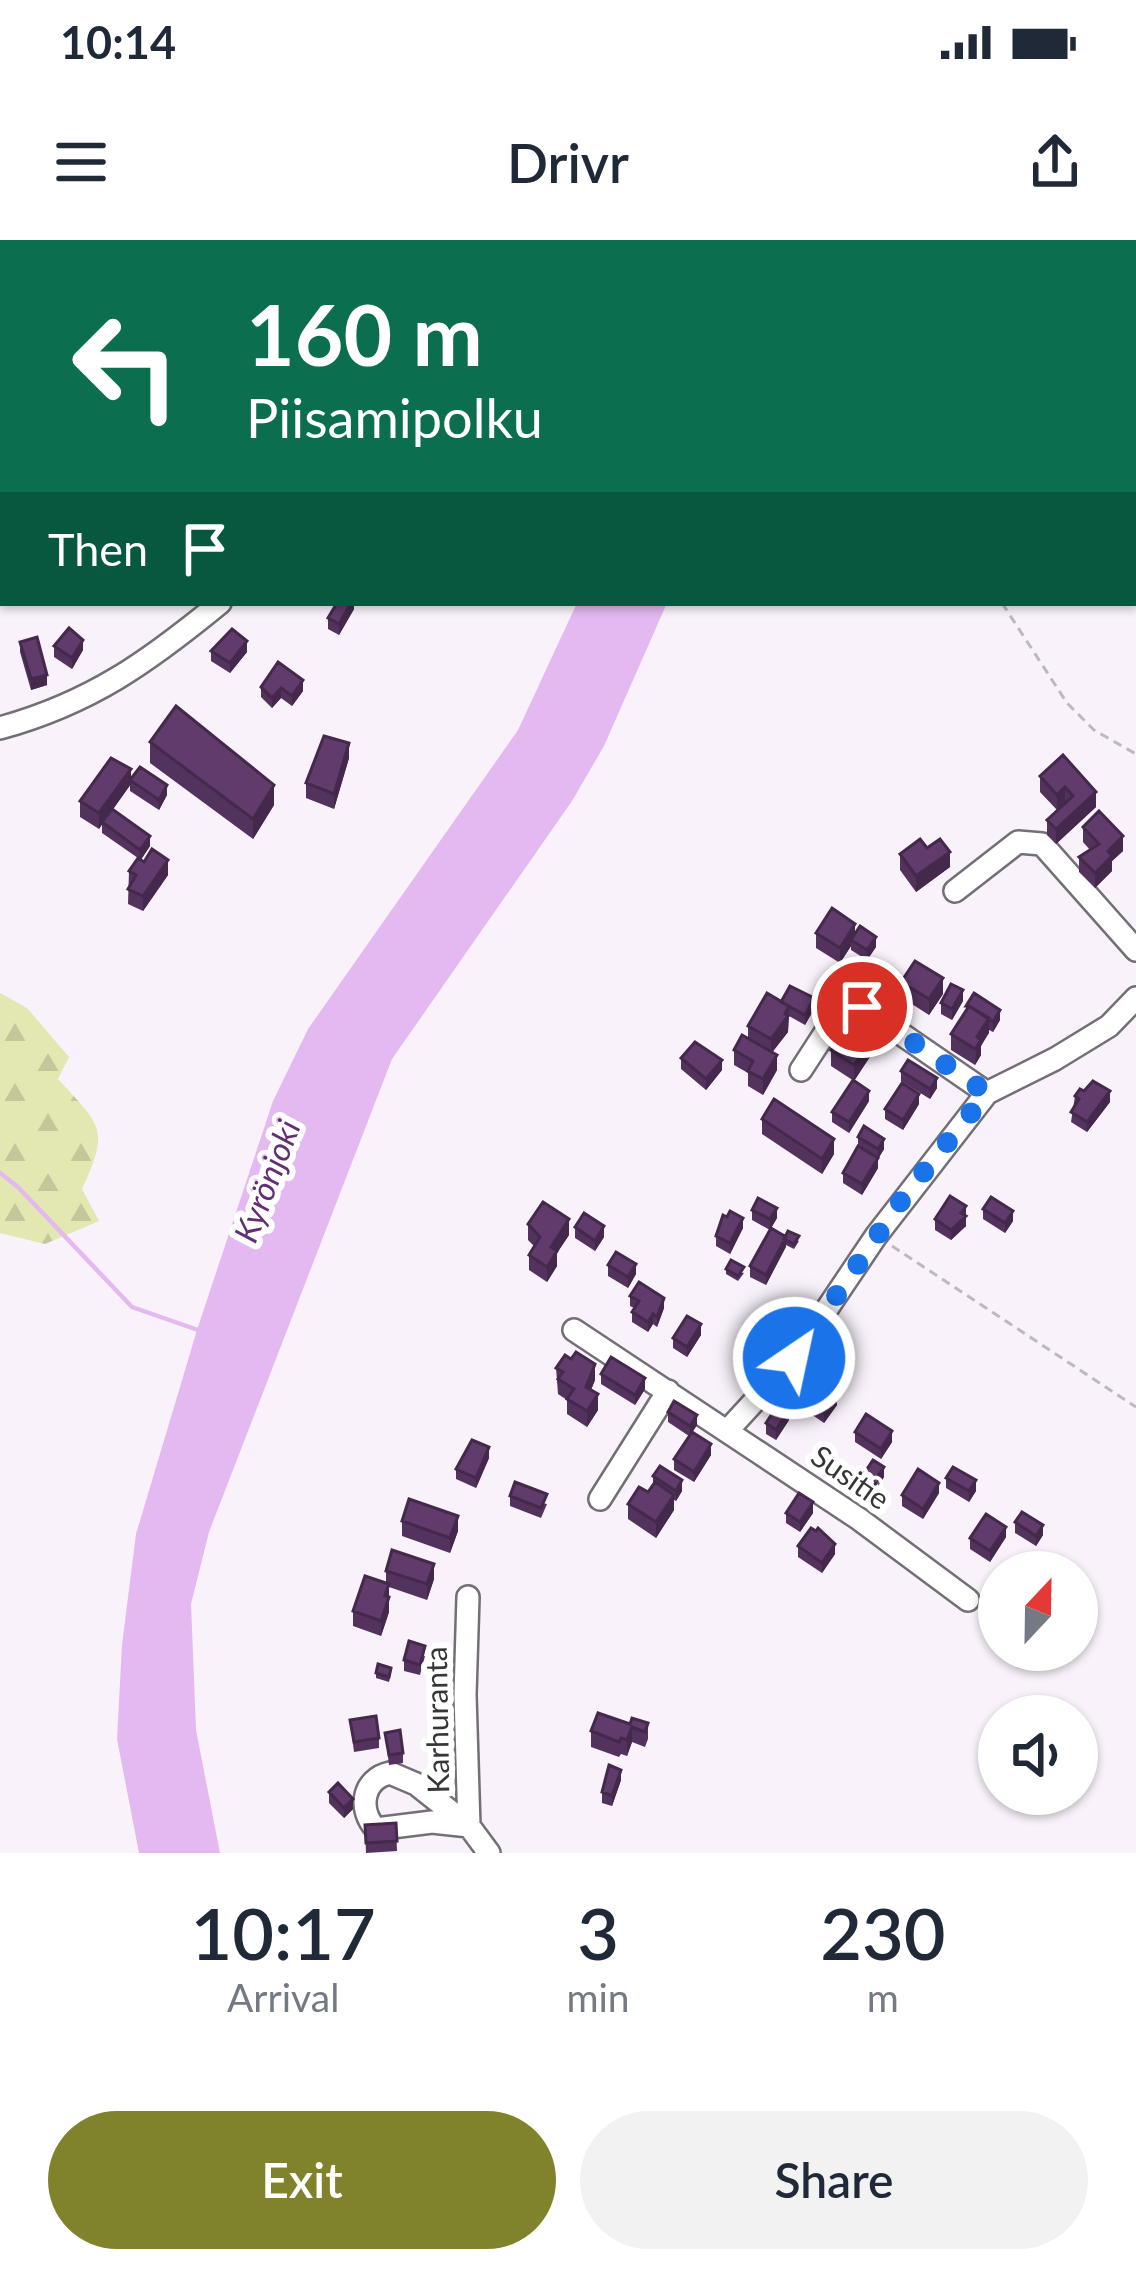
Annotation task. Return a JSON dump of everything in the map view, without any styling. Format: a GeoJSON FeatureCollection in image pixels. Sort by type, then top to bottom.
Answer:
{"type":"FeatureCollection","features":[{"type":"Feature","properties":{"kind":"street"},"geometry":{"type":"LineString","coordinates":[[0,728],[56,711],[103,689],[148,661],[216,606]]}},
{"type":"Feature","properties":{"kind":"street"},"geometry":{"type":"LineString","coordinates":[[955,891],[1018,842],[1042,844],[1136,950]]}},
{"type":"Feature","properties":{"kind":"street"},"geometry":{"type":"LineString","coordinates":[[728,1430],[794,1358],[876,1236],[987,1093],[1109,1025],[1136,998]]}},
{"type":"Feature","properties":{"kind":"street"},"geometry":{"type":"LineString","coordinates":[[801,1070],[838,1013],[862,1007],[987,1093]]}},
{"type":"Feature","properties":{"kind":"street","name":"Susitie"},"geometry":{"type":"LineString","coordinates":[[574,1330],[859,1519],[968,1600]]}},
{"type":"Feature","properties":{"kind":"street"},"geometry":{"type":"LineString","coordinates":[[600,1499],[668,1391]]}},
{"type":"Feature","properties":{"kind":"street","name":"Karhuranta"},"geometry":{"type":"LineString","coordinates":[[468,1598],[465,1695],[479,1839]]}},
{"type":"Feature","properties":{"kind":"street"},"geometry":{"type":"LineString","coordinates":[[390,1773],[416,1784],[479,1839],[432,1822],[376,1829],[366,1816],[368,1788],[378,1775],[390,1773]]}},
{"type":"Feature","properties":{"kind":"path"},"geometry":{"type":"LineString","coordinates":[[1004,606],[1067,703],[1094,730],[1136,754]]}},
{"type":"Feature","properties":{"kind":"path"},"geometry":{"type":"LineString","coordinates":[[876,1236],[1136,1408]]}},
{"type":"Feature","properties":{"kind":"green space"},"geometry":{"type":"Polygon","coordinates":[[[0,993],[27,1008],[69,1057],[58,1079],[97,1129],[96,1153],[82,1189],[99,1221],[45,1244],[0,1233],[0,993]]]}},
{"type":"Feature","properties":{"kind":"water","name":"Kyrönjoki"},"geometry":{"type":"Polygon","coordinates":[[[576,606],[666,606],[604,746],[572,801],[392,1059],[209,1532],[191,1604],[196,1730],[220,1853],[139,1853],[117,1739],[122,1645],[136,1534],[273,1101],[308,1029],[518,730],[576,606]]]}},
{"type":"Feature","properties":{"kind":"building"},"geometry":{"type":"Polygon","coordinates":[[[335,606],[349,606],[339,624],[328,618],[335,606]]]}},
{"type":"Feature","properties":{"kind":"building"},"geometry":{"type":"Polygon","coordinates":[[[69,628],[83,640],[72,658],[54,646],[69,628]]]}},
{"type":"Feature","properties":{"kind":"building"},"geometry":{"type":"Polygon","coordinates":[[[232,629],[247,641],[230,663],[211,651],[232,629]]]}},
{"type":"Feature","properties":{"kind":"building"},"geometry":{"type":"Polygon","coordinates":[[[37,637],[47,675],[31,679],[20,642],[37,637]]]}},
{"type":"Feature","properties":{"kind":"building"},"geometry":{"type":"Polygon","coordinates":[[[278,662],[303,680],[292,696],[281,688],[272,698],[261,687],[278,662]]]}},
{"type":"Feature","properties":{"kind":"building"},"geometry":{"type":"Polygon","coordinates":[[[176,706],[274,785],[253,819],[150,742],[176,706]]]}},
{"type":"Feature","properties":{"kind":"building"},"geometry":{"type":"Polygon","coordinates":[[[324,736],[349,743],[334,794],[306,783],[324,736]]]}},
{"type":"Feature","properties":{"kind":"building"},"geometry":{"type":"Polygon","coordinates":[[[1063,755],[1096,792],[1056,829],[1047,820],[1073,796],[1065,787],[1057,795],[1040,776],[1063,755]]]}},
{"type":"Feature","properties":{"kind":"building"},"geometry":{"type":"Polygon","coordinates":[[[111,758],[131,769],[99,813],[80,801],[111,758]]]}},
{"type":"Feature","properties":{"kind":"building"},"geometry":{"type":"Polygon","coordinates":[[[140,767],[167,785],[159,800],[130,780],[140,767]]]}},
{"type":"Feature","properties":{"kind":"building"},"geometry":{"type":"Polygon","coordinates":[[[112,809],[150,836],[140,850],[102,822],[112,809]]]}},
{"type":"Feature","properties":{"kind":"building"},"geometry":{"type":"Polygon","coordinates":[[[1099,811],[1123,836],[1095,873],[1079,857],[1099,844],[1083,827],[1099,811]]]}},
{"type":"Feature","properties":{"kind":"building"},"geometry":{"type":"Polygon","coordinates":[[[920,839],[927,848],[940,839],[950,852],[916,876],[900,854],[920,839]]]}},
{"type":"Feature","properties":{"kind":"building"},"geometry":{"type":"Polygon","coordinates":[[[152,849],[168,860],[143,896],[128,889],[136,875],[129,871],[138,858],[144,862],[152,849]]]}},
{"type":"Feature","properties":{"kind":"building"},"geometry":{"type":"Polygon","coordinates":[[[832,908],[855,924],[840,948],[816,933],[832,908]]]}},
{"type":"Feature","properties":{"kind":"building"},"geometry":{"type":"Polygon","coordinates":[[[860,926],[876,937],[867,950],[851,940],[860,926]]]}},
{"type":"Feature","properties":{"kind":"building"},"geometry":{"type":"Polygon","coordinates":[[[915,961],[943,978],[929,999],[901,982],[915,961]]]}},
{"type":"Feature","properties":{"kind":"building"},"geometry":{"type":"Polygon","coordinates":[[[951,984],[963,990],[952,1009],[941,1003],[951,984]]]}},
{"type":"Feature","properties":{"kind":"building"},"geometry":{"type":"Polygon","coordinates":[[[790,986],[814,998],[805,1015],[781,1002],[790,986]]]}},
{"type":"Feature","properties":{"kind":"building"},"geometry":{"type":"Polygon","coordinates":[[[767,993],[789,1006],[788,1016],[771,1039],[748,1026],[767,993]]]}},
{"type":"Feature","properties":{"kind":"building"},"geometry":{"type":"Polygon","coordinates":[[[974,993],[1000,1010],[993,1022],[966,1006],[974,993]]]}},
{"type":"Feature","properties":{"kind":"building"},"geometry":{"type":"Polygon","coordinates":[[[969,1006],[989,1018],[975,1049],[951,1034],[969,1006]]]}},
{"type":"Feature","properties":{"kind":"building"},"geometry":{"type":"Polygon","coordinates":[[[857,1021],[875,1033],[854,1065],[831,1050],[850,1022],[857,1021]]]}},
{"type":"Feature","properties":{"kind":"building"},"geometry":{"type":"Polygon","coordinates":[[[742,1035],[777,1055],[763,1079],[748,1071],[753,1061],[734,1050],[742,1035]]]}},
{"type":"Feature","properties":{"kind":"building"},"geometry":{"type":"Polygon","coordinates":[[[695,1042],[722,1060],[706,1079],[681,1058],[695,1042]]]}},
{"type":"Feature","properties":{"kind":"building"},"geometry":{"type":"Polygon","coordinates":[[[908,1060],[937,1078],[930,1089],[901,1071],[908,1060]]]}},
{"type":"Feature","properties":{"kind":"building"},"geometry":{"type":"Polygon","coordinates":[[[853,1080],[869,1091],[849,1122],[832,1112],[853,1080]]]}},
{"type":"Feature","properties":{"kind":"building"},"geometry":{"type":"Polygon","coordinates":[[[1093,1081],[1110,1091],[1087,1122],[1071,1112],[1079,1099],[1075,1096],[1093,1081]]]}},
{"type":"Feature","properties":{"kind":"building"},"geometry":{"type":"Polygon","coordinates":[[[902,1083],[919,1094],[903,1120],[885,1109],[902,1083]]]}},
{"type":"Feature","properties":{"kind":"building"},"geometry":{"type":"Polygon","coordinates":[[[774,1099],[834,1139],[822,1159],[762,1119],[774,1099]]]}},
{"type":"Feature","properties":{"kind":"building"},"geometry":{"type":"Polygon","coordinates":[[[864,1126],[884,1139],[878,1149],[858,1137],[864,1126]]]}},
{"type":"Feature","properties":{"kind":"building"},"geometry":{"type":"Polygon","coordinates":[[[858,1146],[878,1158],[862,1184],[843,1173],[858,1146]]]}},
{"type":"Feature","properties":{"kind":"building"},"geometry":{"type":"Polygon","coordinates":[[[950,1196],[966,1206],[961,1213],[966,1216],[951,1230],[935,1219],[950,1196]]]}},
{"type":"Feature","properties":{"kind":"building"},"geometry":{"type":"Polygon","coordinates":[[[991,1197],[1013,1211],[1005,1223],[983,1209],[991,1197]]]}},
{"type":"Feature","properties":{"kind":"building"},"geometry":{"type":"Polygon","coordinates":[[[758,1198],[777,1208],[770,1219],[752,1210],[758,1198]]]}},
{"type":"Feature","properties":{"kind":"building"},"geometry":{"type":"Polygon","coordinates":[[[543,1202],[569,1219],[551,1247],[557,1251],[547,1267],[529,1255],[540,1237],[528,1224],[543,1202]]]}},
{"type":"Feature","properties":{"kind":"building"},"geometry":{"type":"Polygon","coordinates":[[[730,1211],[743,1218],[730,1243],[716,1236],[723,1215],[727,1217],[730,1211]]]}},
{"type":"Feature","properties":{"kind":"building"},"geometry":{"type":"Polygon","coordinates":[[[584,1213],[604,1226],[595,1241],[575,1227],[584,1213]]]}},
{"type":"Feature","properties":{"kind":"building"},"geometry":{"type":"Polygon","coordinates":[[[771,1228],[786,1237],[766,1275],[750,1266],[771,1228]]]}},
{"type":"Feature","properties":{"kind":"building"},"geometry":{"type":"Polygon","coordinates":[[[788,1231],[799,1236],[794,1244],[784,1239],[788,1231]]]}},
{"type":"Feature","properties":{"kind":"building"},"geometry":{"type":"Polygon","coordinates":[[[616,1252],[636,1264],[628,1277],[608,1265],[616,1252]]]}},
{"type":"Feature","properties":{"kind":"building"},"geometry":{"type":"Polygon","coordinates":[[[731,1260],[744,1267],[738,1276],[726,1269],[731,1260]]]}},
{"type":"Feature","properties":{"kind":"building"},"geometry":{"type":"Polygon","coordinates":[[[639,1282],[664,1298],[657,1317],[653,1314],[648,1322],[632,1312],[639,1301],[630,1296],[639,1282]]]}},
{"type":"Feature","properties":{"kind":"building"},"geometry":{"type":"Polygon","coordinates":[[[687,1316],[701,1324],[687,1347],[673,1338],[687,1316]]]}},
{"type":"Feature","properties":{"kind":"building"},"geometry":{"type":"Polygon","coordinates":[[[576,1352],[595,1364],[586,1387],[598,1394],[587,1411],[567,1399],[574,1389],[558,1379],[563,1372],[556,1368],[565,1355],[571,1359],[576,1352]]]}},
{"type":"Feature","properties":{"kind":"building"},"geometry":{"type":"Polygon","coordinates":[[[611,1357],[645,1378],[635,1395],[601,1374],[611,1357]]]}},
{"type":"Feature","properties":{"kind":"building"},"geometry":{"type":"Polygon","coordinates":[[[811,1377],[837,1395],[824,1413],[798,1395],[811,1377]]]}},
{"type":"Feature","properties":{"kind":"building"},"geometry":{"type":"Polygon","coordinates":[[[674,1401],[697,1415],[690,1426],[668,1412],[674,1401]]]}},
{"type":"Feature","properties":{"kind":"building"},"geometry":{"type":"Polygon","coordinates":[[[779,1403],[789,1409],[776,1430],[766,1423],[779,1403]]]}},
{"type":"Feature","properties":{"kind":"building"},"geometry":{"type":"Polygon","coordinates":[[[866,1414],[892,1431],[881,1449],[855,1432],[866,1414]]]}},
{"type":"Feature","properties":{"kind":"building"},"geometry":{"type":"Polygon","coordinates":[[[692,1432],[711,1444],[694,1472],[674,1459],[692,1432]]]}},
{"type":"Feature","properties":{"kind":"building"},"geometry":{"type":"Polygon","coordinates":[[[472,1440],[489,1447],[476,1478],[456,1469],[472,1440]]]}},
{"type":"Feature","properties":{"kind":"building"},"geometry":{"type":"Polygon","coordinates":[[[873,1460],[884,1467],[870,1488],[859,1481],[873,1460]]]}},
{"type":"Feature","properties":{"kind":"building"},"geometry":{"type":"Polygon","coordinates":[[[660,1466],[682,1480],[676,1491],[653,1476],[660,1466]]]}},
{"type":"Feature","properties":{"kind":"building"},"geometry":{"type":"Polygon","coordinates":[[[953,1467],[976,1480],[969,1491],[946,1478],[953,1467]]]}},
{"type":"Feature","properties":{"kind":"building"},"geometry":{"type":"Polygon","coordinates":[[[918,1469],[939,1483],[923,1509],[902,1495],[918,1469]]]}},
{"type":"Feature","properties":{"kind":"building"},"geometry":{"type":"Polygon","coordinates":[[[515,1482],[547,1494],[541,1508],[510,1496],[515,1482]]]}},
{"type":"Feature","properties":{"kind":"building"},"geometry":{"type":"Polygon","coordinates":[[[655,1482],[674,1495],[656,1522],[628,1504],[639,1487],[648,1492],[655,1482]]]}},
{"type":"Feature","properties":{"kind":"building"},"geometry":{"type":"Polygon","coordinates":[[[799,1493],[813,1502],[800,1522],[786,1513],[799,1493]]]}},
{"type":"Feature","properties":{"kind":"building"},"geometry":{"type":"Polygon","coordinates":[[[409,1499],[458,1516],[450,1538],[402,1521],[409,1499]]]}},
{"type":"Feature","properties":{"kind":"building"},"geometry":{"type":"Polygon","coordinates":[[[1022,1512],[1043,1525],[1036,1536],[1015,1522],[1022,1512]]]}},
{"type":"Feature","properties":{"kind":"building"},"geometry":{"type":"Polygon","coordinates":[[[986,1514],[1006,1527],[990,1551],[970,1538],[986,1514]]]}},
{"type":"Feature","properties":{"kind":"building"},"geometry":{"type":"Polygon","coordinates":[[[811,1528],[818,1528],[835,1544],[822,1563],[798,1546],[811,1528]]]}},
{"type":"Feature","properties":{"kind":"building"},"geometry":{"type":"Polygon","coordinates":[[[392,1550],[434,1564],[427,1584],[386,1571],[392,1550]]]}},
{"type":"Feature","properties":{"kind":"building"},"geometry":{"type":"Polygon","coordinates":[[[365,1576],[389,1584],[381,1621],[353,1611],[365,1576]]]}},
{"type":"Feature","properties":{"kind":"building"},"geometry":{"type":"Polygon","coordinates":[[[409,1641],[425,1646],[420,1665],[404,1660],[409,1641]]]}},
{"type":"Feature","properties":{"kind":"building"},"geometry":{"type":"Polygon","coordinates":[[[378,1664],[391,1668],[389,1677],[376,1673],[378,1664]]]}},
{"type":"Feature","properties":{"kind":"building"},"geometry":{"type":"Polygon","coordinates":[[[598,1713],[630,1724],[632,1718],[648,1723],[645,1732],[632,1727],[627,1740],[619,1742],[591,1731],[598,1713]]]}},
{"type":"Feature","properties":{"kind":"building"},"geometry":{"type":"Polygon","coordinates":[[[376,1716],[379,1738],[354,1742],[350,1720],[376,1716]]]}},
{"type":"Feature","properties":{"kind":"building"},"geometry":{"type":"Polygon","coordinates":[[[400,1730],[403,1753],[389,1755],[385,1733],[400,1730]]]}},
{"type":"Feature","properties":{"kind":"building"},"geometry":{"type":"Polygon","coordinates":[[[609,1765],[621,1770],[612,1796],[602,1792],[609,1765]]]}},
{"type":"Feature","properties":{"kind":"building"},"geometry":{"type":"Polygon","coordinates":[[[338,1783],[353,1799],[344,1808],[329,1792],[338,1783]]]}},
{"type":"Feature","properties":{"kind":"building"},"geometry":{"type":"Polygon","coordinates":[[[396,1823],[397,1841],[366,1843],[365,1825],[396,1823]]]}},
{"type":"Feature","properties":{"kind":"waterway"},"geometry":{"type":"LineString","coordinates":[[0,1173],[132,1307],[198,1330]]}},
{"type":"Feature","properties":{"kind":"route"},"geometry":{"type":"LineString","coordinates":[[794,1358],[903,1198],[987,1093],[862,1007]]}}]}
